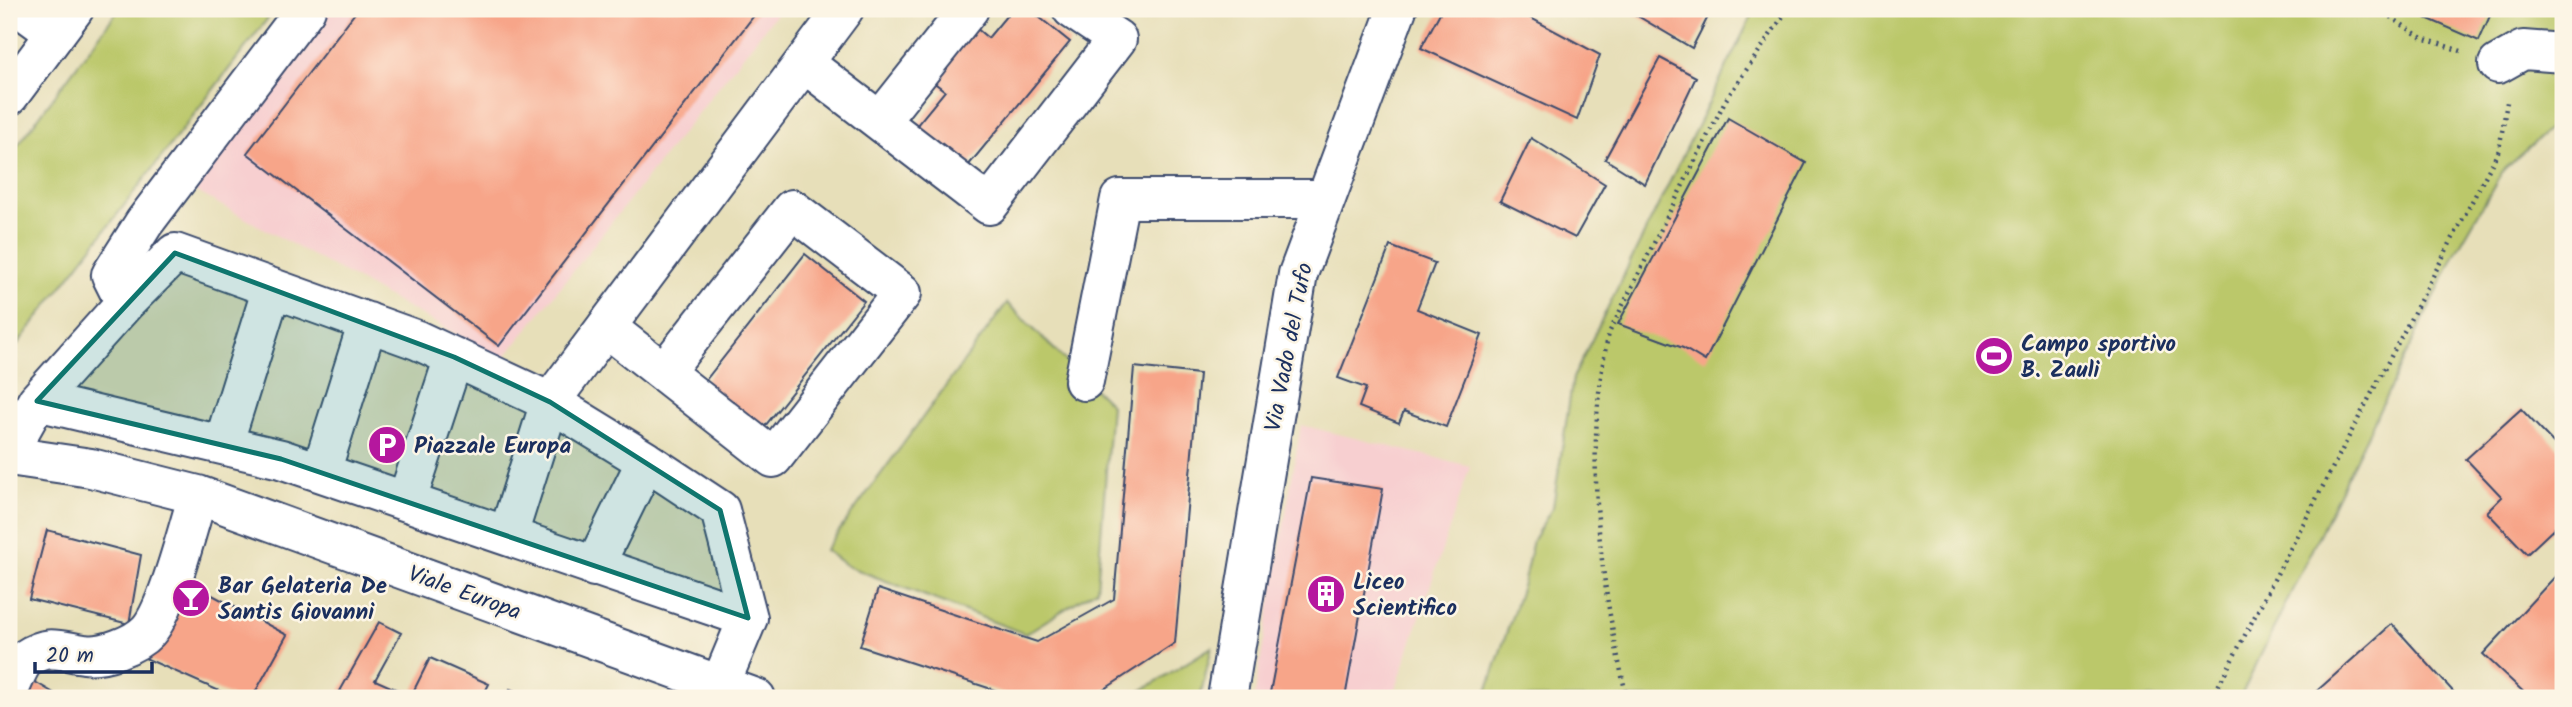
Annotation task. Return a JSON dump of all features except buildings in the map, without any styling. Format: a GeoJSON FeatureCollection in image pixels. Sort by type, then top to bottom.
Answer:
{"type":"FeatureCollection","features":[{"type":"Feature","properties":{"kind":"street"},"geometry":{"type":"LineString","coordinates":[[9,96],[64,21],[22,9]]}},
{"type":"Feature","properties":{"kind":"street"},"geometry":{"type":"LineString","coordinates":[[125,303],[111,275],[144,223],[306,9]]}},
{"type":"Feature","properties":{"kind":"street"},"geometry":{"type":"LineString","coordinates":[[508,535],[550,402],[845,9]]}},
{"type":"Feature","properties":{"kind":"street"},"geometry":{"type":"LineString","coordinates":[[880,121],[969,9]]}},
{"type":"Feature","properties":{"kind":"street"},"geometry":{"type":"LineString","coordinates":[[804,63],[989,205],[1118,39],[1072,9]]}},
{"type":"Feature","properties":{"kind":"street","name":"Via Vado del Tufo"},"geometry":{"type":"LineString","coordinates":[[1227,698],[1298,274],[1397,9]]}},
{"type":"Feature","properties":{"kind":"street"},"geometry":{"type":"LineString","coordinates":[[2498,64],[2523,50],[2563,53]]}},
{"type":"Feature","properties":{"kind":"street"},"geometry":{"type":"LineString","coordinates":[[1084,381],[1120,200],[1326,200]]}},
{"type":"Feature","properties":{"kind":"street"},"geometry":{"type":"LineString","coordinates":[[606,327],[773,458],[902,293],[792,209],[664,372]]}},
{"type":"Feature","properties":{"kind":"street"},"geometry":{"type":"LineString","coordinates":[[9,450],[37,401],[125,303],[175,253],[417,340],[550,402],[720,510],[748,618],[715,692]]}},
{"type":"Feature","properties":{"kind":"street"},"geometry":{"type":"LineString","coordinates":[[223,445],[272,288]]}},
{"type":"Feature","properties":{"kind":"street"},"geometry":{"type":"LineString","coordinates":[[321,472],[368,322]]}},
{"type":"Feature","properties":{"kind":"street"},"geometry":{"type":"LineString","coordinates":[[407,500],[454,357]]}},
{"type":"Feature","properties":{"kind":"street"},"geometry":{"type":"LineString","coordinates":[[37,401],[281,459],[748,618]]}},
{"type":"Feature","properties":{"kind":"street","name":"Viale Europa"},"geometry":{"type":"LineString","coordinates":[[9,456],[91,468],[198,495],[715,692],[756,698]]}},
{"type":"Feature","properties":{"kind":"street"},"geometry":{"type":"LineString","coordinates":[[594,567],[646,461]]}},
{"type":"Feature","properties":{"kind":"street"},"geometry":{"type":"LineString","coordinates":[[9,690],[25,659],[51,647],[86,655],[119,650],[148,632],[173,577],[198,495]]}},
{"type":"Feature","properties":{"kind":"path"},"geometry":{"type":"LineString","coordinates":[[1627,698],[1601,557],[1597,497],[1601,368],[1609,333],[1725,101],[1788,9]]}},
{"type":"Feature","properties":{"kind":"path"},"geometry":{"type":"LineString","coordinates":[[2211,698],[2499,150],[2508,94],[2498,64],[2422,38],[2379,9]]}},
{"type":"Feature","properties":{"kind":"highlighted area"},"geometry":{"type":"Polygon","coordinates":[[[175,253],[454,357],[550,402],[720,510],[748,618],[281,459],[37,401],[175,253]]]}},
{"type":"Feature","properties":{"kind":"shaded area"},"geometry":{"type":"Polygon","coordinates":[[[328,9],[780,9],[503,360],[186,186],[328,9]]]}},
{"type":"Feature","properties":{"kind":"shaded area"},"geometry":{"type":"Polygon","coordinates":[[[1301,425],[1470,466],[1393,698],[1254,698],[1301,425]]]}},
{"type":"Feature","properties":{"kind":"green space"},"geometry":{"type":"Polygon","coordinates":[[[119,9],[275,9],[9,353],[9,157],[119,9]]]}},
{"type":"Feature","properties":{"kind":"green space","name":"Campo sportivo B. Zauli"},"geometry":{"type":"Polygon","coordinates":[[[1755,9],[2563,9],[2563,117],[2504,169],[2456,252],[2240,698],[1485,698],[1524,580],[1533,540],[1553,507],[1573,378],[1755,9]]]}},
{"type":"Feature","properties":{"kind":"green space"},"geometry":{"type":"Polygon","coordinates":[[[1007,303],[1111,405],[1097,589],[1025,634],[847,566],[825,550],[1007,303]]]}},
{"type":"Feature","properties":{"kind":"green space"},"geometry":{"type":"Polygon","coordinates":[[[1212,647],[1200,698],[1130,698],[1212,647]]]}},
{"type":"Feature","properties":{"kind":"place","name":"Campo sportivo B. Zauli"},"geometry":{"type":"Point","coordinates":[1994,356]}},
{"type":"Feature","properties":{"kind":"place","name":"Piazzale Europa"},"geometry":{"type":"Point","coordinates":[387,445]}},
{"type":"Feature","properties":{"kind":"place","name":"Liceo Scientifico"},"geometry":{"type":"Point","coordinates":[1326,594]}},
{"type":"Feature","properties":{"kind":"place","name":"Bar Gelateria De Santis Giovanni"},"geometry":{"type":"Point","coordinates":[191,598]}}]}
